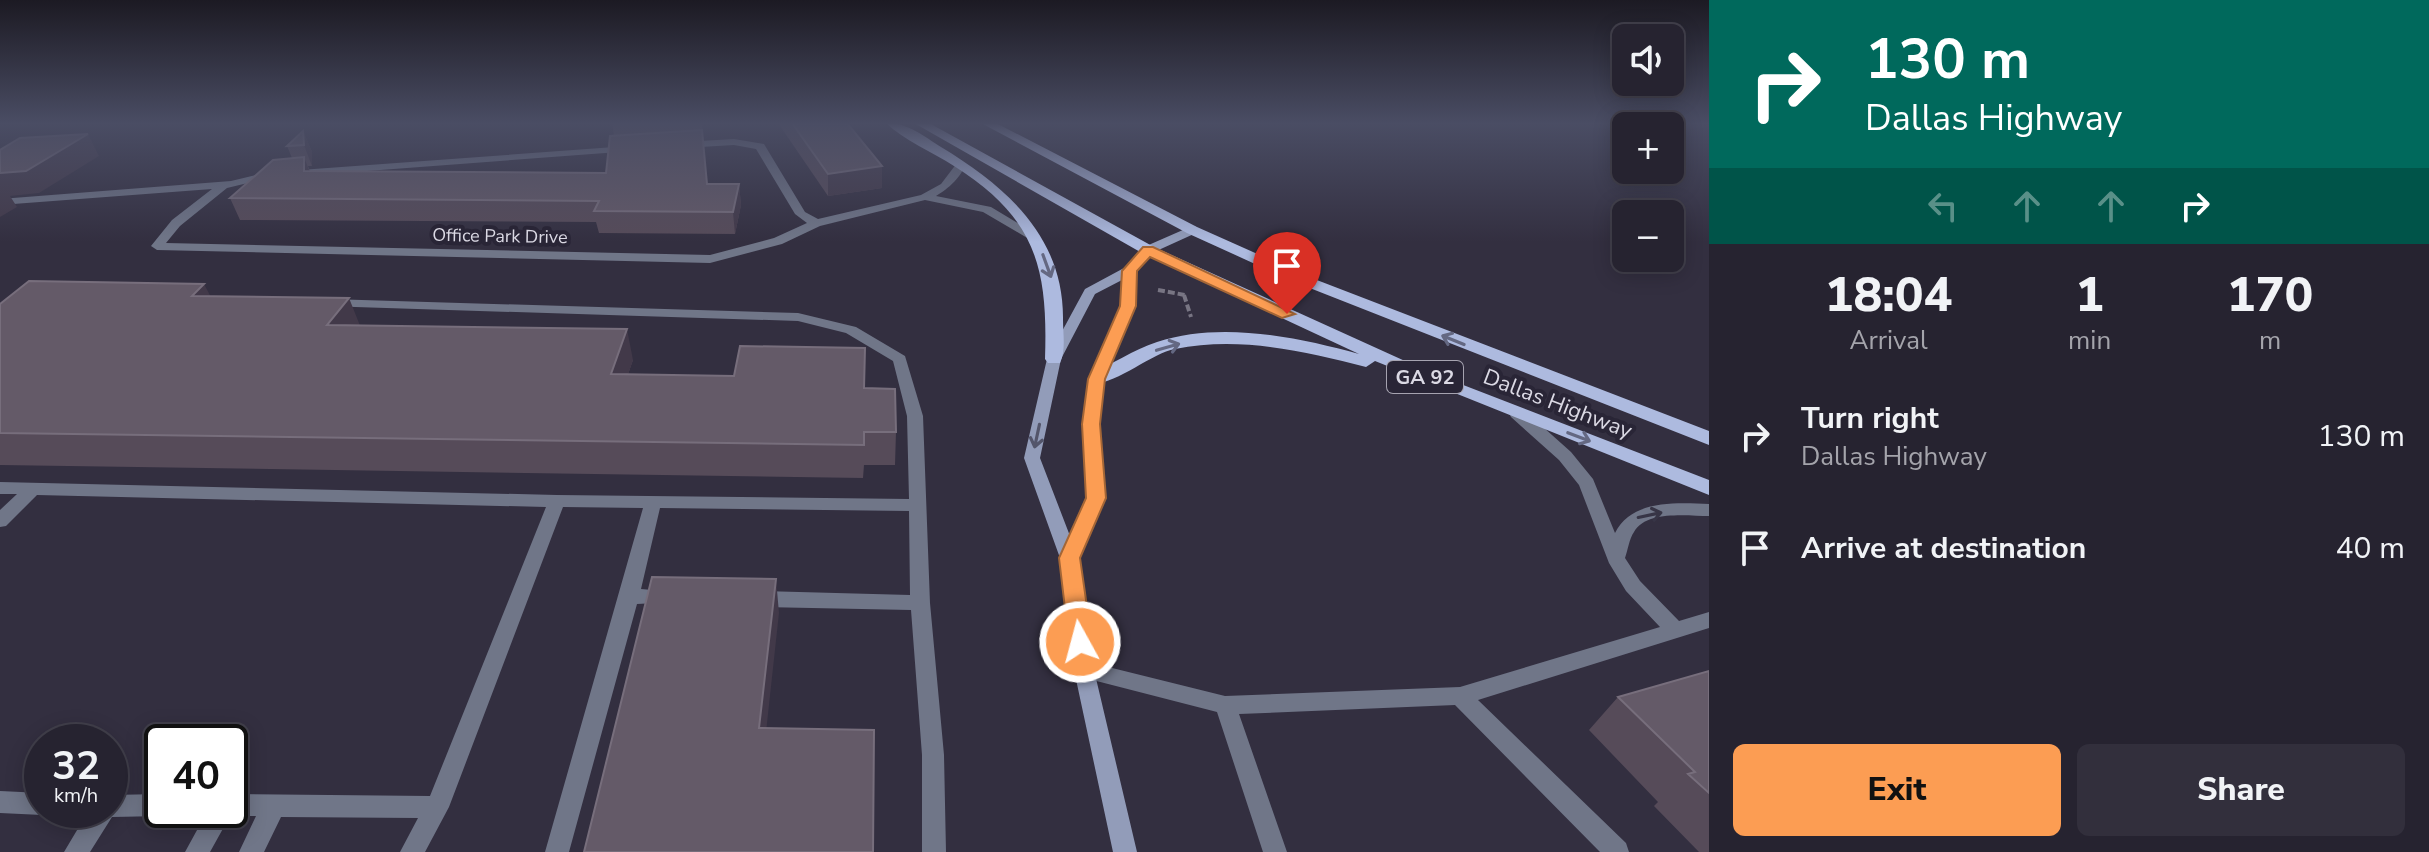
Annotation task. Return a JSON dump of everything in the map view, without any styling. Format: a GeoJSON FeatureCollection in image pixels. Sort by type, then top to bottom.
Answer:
{"type":"FeatureCollection","features":[{"type":"Feature","properties":{"kind":"main road"},"geometry":{"type":"LineString","coordinates":[[957,163],[983,178],[1019,209],[1046,260],[1054,289],[1057,320],[1054,359]]}},
{"type":"Feature","properties":{"kind":"main road","name":"Dallas Highway"},"geometry":{"type":"LineString","coordinates":[[991,163],[1148,250],[1420,375],[1709,488]]}},
{"type":"Feature","properties":{"kind":"main road","name":"Dallas Highway"},"geometry":{"type":"LineString","coordinates":[[1063,163],[1192,230],[1303,280],[1570,387],[1709,438]]}},
{"type":"Feature","properties":{"kind":"main road"},"geometry":{"type":"LineString","coordinates":[[1097,379],[1168,345],[1246,339],[1307,345],[1420,375]]}},
{"type":"Feature","properties":{"kind":"street"},"geometry":{"type":"LineString","coordinates":[[0,202],[225,184],[273,175],[445,163]]}},
{"type":"Feature","properties":{"kind":"street"},"geometry":{"type":"LineString","coordinates":[[770,163],[801,214],[816,223]]}},
{"type":"Feature","properties":{"kind":"street","name":"Office Park Drive"},"geometry":{"type":"LineString","coordinates":[[225,184],[176,223],[157,246],[710,259],[778,241],[816,223],[925,197],[945,186],[961,165]]}},
{"type":"Feature","properties":{"kind":"street","name":"Office Park Drive"},"geometry":{"type":"LineString","coordinates":[[925,197],[987,209],[1033,236]]}},
{"type":"Feature","properties":{"kind":"street"},"geometry":{"type":"LineString","coordinates":[[1125,852],[1084,670],[1069,558],[1032,458],[1054,359],[1090,292],[1129,271],[1148,250],[1192,230]]}},
{"type":"Feature","properties":{"kind":"street"},"geometry":{"type":"LineString","coordinates":[[1069,558],[1096,498],[1091,424],[1097,379],[1128,306],[1129,271]]}},
{"type":"Feature","properties":{"kind":"street"},"geometry":{"type":"LineString","coordinates":[[307,303],[798,317],[851,330],[900,359],[915,416],[920,603],[933,755],[934,852]]}},
{"type":"Feature","properties":{"kind":"street"},"geometry":{"type":"LineString","coordinates":[[1517,413],[1565,456],[1587,483],[1616,558],[1633,586],[1675,630]]}},
{"type":"Feature","properties":{"kind":"street"},"geometry":{"type":"LineString","coordinates":[[0,488],[653,503],[918,505]]}},
{"type":"Feature","properties":{"kind":"street"},"geometry":{"type":"LineString","coordinates":[[0,521],[33,489]]}},
{"type":"Feature","properties":{"kind":"street"},"geometry":{"type":"LineString","coordinates":[[412,852],[437,807],[557,501]]}},
{"type":"Feature","properties":{"kind":"street"},"geometry":{"type":"LineString","coordinates":[[557,852],[653,503]]}},
{"type":"Feature","properties":{"kind":"street"},"geometry":{"type":"LineString","coordinates":[[1616,558],[1627,527],[1637,517],[1670,511],[1709,510]]}},
{"type":"Feature","properties":{"kind":"street"},"geometry":{"type":"LineString","coordinates":[[629,596],[690,598]]}},
{"type":"Feature","properties":{"kind":"street"},"geometry":{"type":"LineString","coordinates":[[736,599],[920,603]]}},
{"type":"Feature","properties":{"kind":"street"},"geometry":{"type":"LineString","coordinates":[[1084,670],[1225,705],[1460,696],[1709,620]]}},
{"type":"Feature","properties":{"kind":"street"},"geometry":{"type":"LineString","coordinates":[[1460,696],[1617,852]]}},
{"type":"Feature","properties":{"kind":"street"},"geometry":{"type":"LineString","coordinates":[[1225,705],[1275,852]]}},
{"type":"Feature","properties":{"kind":"street"},"geometry":{"type":"LineString","coordinates":[[0,802],[24,803]]}},
{"type":"Feature","properties":{"kind":"street"},"geometry":{"type":"LineString","coordinates":[[248,805],[437,807]]}},
{"type":"Feature","properties":{"kind":"street"},"geometry":{"type":"LineString","coordinates":[[251,852],[275,805]]}},
{"type":"Feature","properties":{"kind":"street"},"geometry":{"type":"LineString","coordinates":[[76,852],[91,828]]}},
{"type":"Feature","properties":{"kind":"street"},"geometry":{"type":"LineString","coordinates":[[197,852],[211,828]]}},
{"type":"Feature","properties":{"kind":"path"},"geometry":{"type":"LineString","coordinates":[[1184,295],[1194,328]]}},
{"type":"Feature","properties":{"kind":"building"},"geometry":{"type":"Polygon","coordinates":[[[0,163],[40,163],[26,171],[0,173],[0,163]]]}},
{"type":"Feature","properties":{"kind":"building"},"geometry":{"type":"Polygon","coordinates":[[[270,163],[304,163],[304,171],[606,173],[607,163],[705,163],[707,184],[739,184],[733,212],[594,211],[599,201],[230,198],[270,163]]]}},
{"type":"Feature","properties":{"kind":"building"},"geometry":{"type":"Polygon","coordinates":[[[820,163],[879,163],[882,166],[828,174],[820,163]]]}},
{"type":"Feature","properties":{"kind":"building"},"geometry":{"type":"Polygon","coordinates":[[[29,281],[204,284],[192,296],[349,298],[327,325],[627,329],[611,374],[734,376],[740,346],[865,348],[864,388],[895,389],[896,432],[864,432],[864,445],[0,433],[0,304],[29,281]]]}},
{"type":"Feature","properties":{"kind":"building"},"geometry":{"type":"Polygon","coordinates":[[[652,577],[776,579],[759,728],[874,730],[873,852],[584,852],[652,577]]]}},
{"type":"Feature","properties":{"kind":"building"},"geometry":{"type":"Polygon","coordinates":[[[1709,671],[1709,793],[1688,774],[1695,772],[1618,697],[1709,671]]]}},
{"type":"Feature","properties":{"kind":"route"},"geometry":{"type":"LineString","coordinates":[[1080,642],[1069,558],[1096,498],[1091,424],[1097,379],[1128,306],[1129,271],[1148,250],[1287,314]]}}]}
